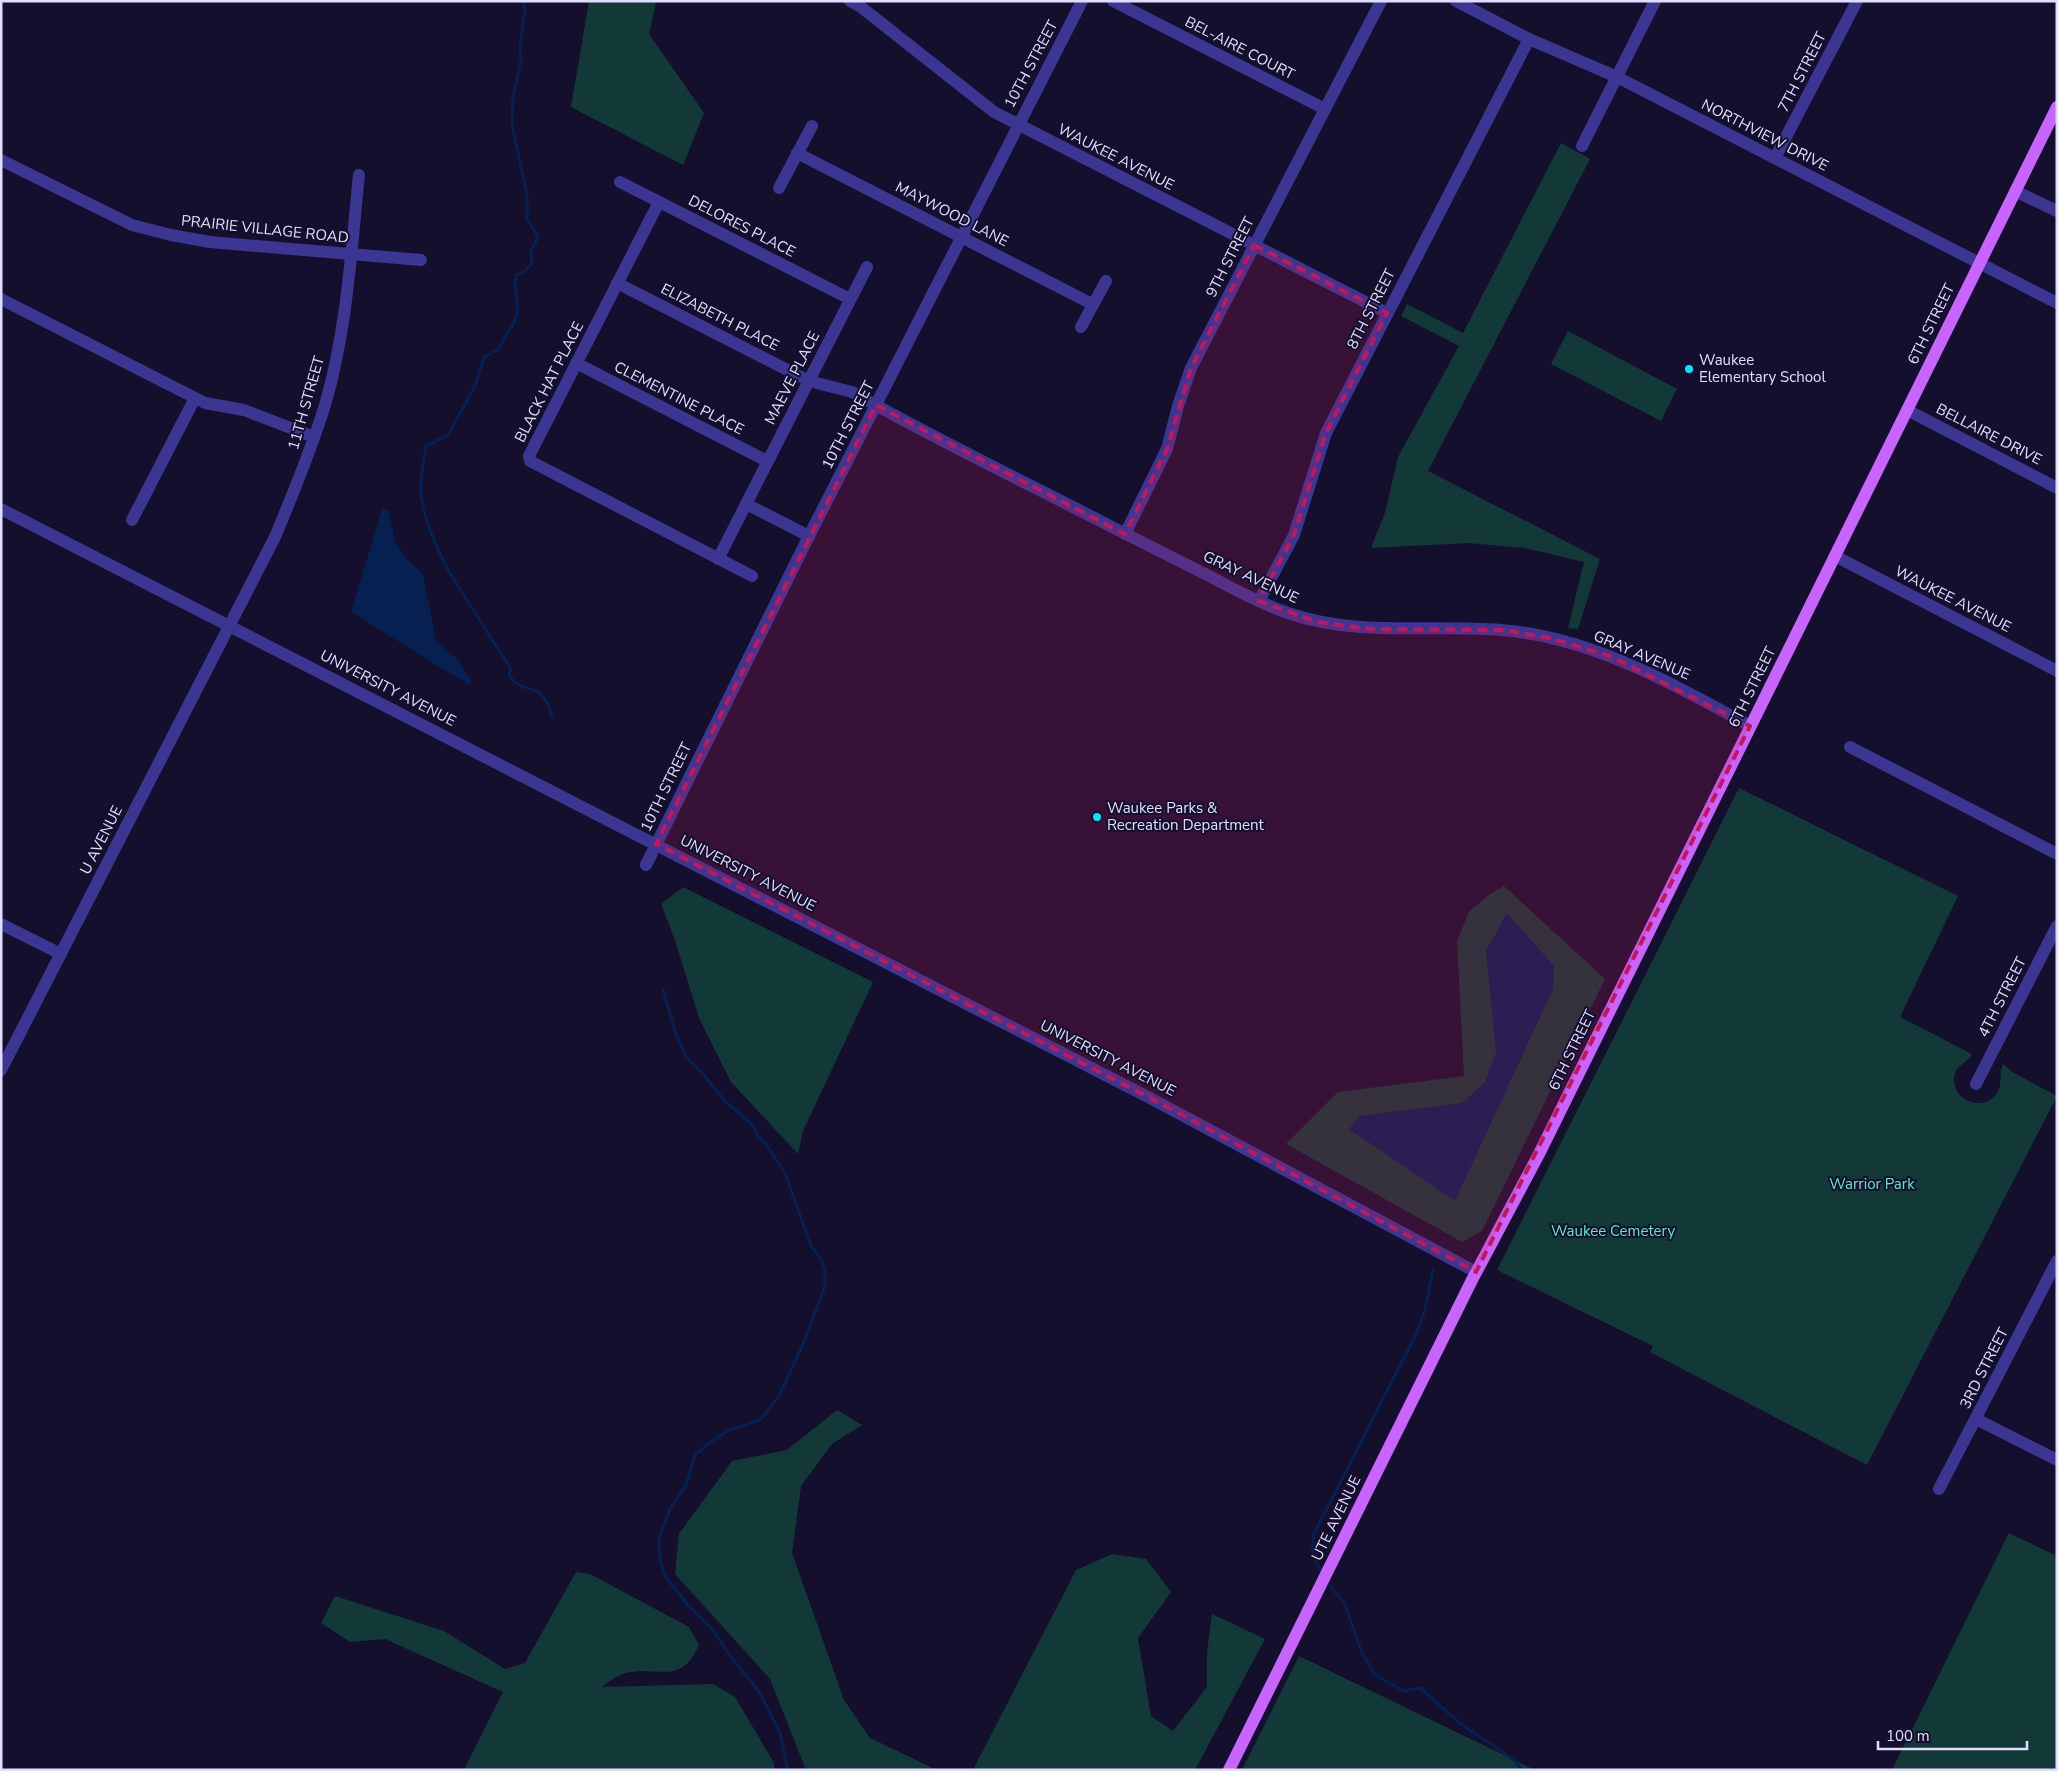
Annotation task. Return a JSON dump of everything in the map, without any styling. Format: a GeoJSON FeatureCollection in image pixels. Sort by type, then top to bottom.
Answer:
{"type":"FeatureCollection","features":[{"type":"Feature","properties":{"kind":"main road","name":"6TH STREET"},"geometry":{"type":"LineString","coordinates":[[1474,1276],[1539,1154],[2057,107]]}},
{"type":"Feature","properties":{"kind":"main road","name":"UTE AVENUE"},"geometry":{"type":"LineString","coordinates":[[1229,1770],[1474,1276]]}},
{"type":"Feature","properties":{"kind":"street","name":"WAUKEE AVENUE"},"geometry":{"type":"LineString","coordinates":[[850,1],[861,7],[994,112],[1387,313]]}},
{"type":"Feature","properties":{"kind":"street","name":"10TH STREET"},"geometry":{"type":"LineString","coordinates":[[646,865],[1017,125],[1082,1]]}},
{"type":"Feature","properties":{"kind":"street","name":"BEL-AIRE COURT"},"geometry":{"type":"LineString","coordinates":[[1113,1],[1325,109]]}},
{"type":"Feature","properties":{"kind":"street","name":"9TH STREET"},"geometry":{"type":"LineString","coordinates":[[1125,534],[1167,450],[1178,406],[1191,368],[1381,1]]}},
{"type":"Feature","properties":{"kind":"street","name":"NORTHVIEW DRIVE"},"geometry":{"type":"LineString","coordinates":[[1456,1],[1529,39],[1617,77],[2057,303]]}},
{"type":"Feature","properties":{"kind":"street"},"geometry":{"type":"LineString","coordinates":[[1582,146],[1655,1]]}},
{"type":"Feature","properties":{"kind":"street","name":"7TH STREET"},"geometry":{"type":"LineString","coordinates":[[1775,158],[1857,1]]}},
{"type":"Feature","properties":{"kind":"street","name":"8TH STREET"},"geometry":{"type":"LineString","coordinates":[[1259,602],[1294,535],[1326,433],[1529,39]]}},
{"type":"Feature","properties":{"kind":"street"},"geometry":{"type":"LineString","coordinates":[[779,188],[812,126]]}},
{"type":"Feature","properties":{"kind":"street","name":"MAYWOOD LANE"},"geometry":{"type":"LineString","coordinates":[[798,153],[1092,304]]}},
{"type":"Feature","properties":{"kind":"street","name":"PRAIRIE VILLAGE ROAD"},"geometry":{"type":"LineString","coordinates":[[1,160],[132,224],[171,236],[210,242],[421,260]]}},
{"type":"Feature","properties":{"kind":"street","name":"11TH STREET"},"geometry":{"type":"LineString","coordinates":[[230,624],[275,537],[325,404],[346,305],[359,175]]}},
{"type":"Feature","properties":{"kind":"street","name":"DELORES PLACE"},"geometry":{"type":"LineString","coordinates":[[620,182],[850,299]]}},
{"type":"Feature","properties":{"kind":"street"},"geometry":{"type":"LineString","coordinates":[[2015,192],[2057,211]]}},
{"type":"Feature","properties":{"kind":"street","name":"BLACK HAT PLACE"},"geometry":{"type":"LineString","coordinates":[[658,202],[529,456],[530,461],[752,576]]}},
{"type":"Feature","properties":{"kind":"street","name":"MAEVE PLACE"},"geometry":{"type":"LineString","coordinates":[[718,559],[867,266]]}},
{"type":"Feature","properties":{"kind":"street"},"geometry":{"type":"LineString","coordinates":[[1081,327],[1106,281]]}},
{"type":"Feature","properties":{"kind":"street","name":"ELIZABETH PLACE"},"geometry":{"type":"LineString","coordinates":[[617,282],[809,381],[852,392],[876,406]]}},
{"type":"Feature","properties":{"kind":"street"},"geometry":{"type":"LineString","coordinates":[[1,299],[205,403],[244,410],[314,436]]}},
{"type":"Feature","properties":{"kind":"street","name":"CLEMENTINE PLACE"},"geometry":{"type":"LineString","coordinates":[[576,363],[767,462]]}},
{"type":"Feature","properties":{"kind":"street"},"geometry":{"type":"LineString","coordinates":[[132,520],[195,398]]}},
{"type":"Feature","properties":{"kind":"street","name":"GRAY AVENUE"},"geometry":{"type":"LineString","coordinates":[[876,406],[1259,602],[1288,614],[1318,622],[1372,629],[1433,627],[1503,630],[1550,638],[1610,656],[1657,677],[1750,726]]}},
{"type":"Feature","properties":{"kind":"street","name":"BELLAIRE DRIVE"},"geometry":{"type":"LineString","coordinates":[[1907,410],[2057,488]]}},
{"type":"Feature","properties":{"kind":"street"},"geometry":{"type":"LineString","coordinates":[[746,504],[810,536]]}},
{"type":"Feature","properties":{"kind":"street","name":"UNIVERSITY AVENUE"},"geometry":{"type":"LineString","coordinates":[[1,509],[230,624],[1148,1097],[1474,1276]]}},
{"type":"Feature","properties":{"kind":"street","name":"WAUKEE AVENUE"},"geometry":{"type":"LineString","coordinates":[[1835,556],[2057,671]]}},
{"type":"Feature","properties":{"kind":"street","name":"U AVENUE"},"geometry":{"type":"LineString","coordinates":[[1,1070],[230,624]]}},
{"type":"Feature","properties":{"kind":"street"},"geometry":{"type":"LineString","coordinates":[[1850,747],[2057,854]]}},
{"type":"Feature","properties":{"kind":"street"},"geometry":{"type":"LineString","coordinates":[[1,924],[61,954]]}},
{"type":"Feature","properties":{"kind":"street","name":"4TH STREET"},"geometry":{"type":"LineString","coordinates":[[1976,1084],[2057,926]]}},
{"type":"Feature","properties":{"kind":"street","name":"3RD STREET"},"geometry":{"type":"LineString","coordinates":[[1939,1489],[2057,1261]]}},
{"type":"Feature","properties":{"kind":"street"},"geometry":{"type":"LineString","coordinates":[[1976,1419],[2057,1460]]}},
{"type":"Feature","properties":{"kind":"highlighted area"},"geometry":{"type":"Polygon","coordinates":[[[1254,245],[1387,313],[1326,433],[1294,535],[1259,601],[1318,622],[1371,629],[1503,630],[1550,638],[1610,656],[1750,726],[1476,1272],[1148,1097],[656,844],[876,405],[1125,534],[1167,449],[1191,368],[1254,245]]]}},
{"type":"Feature","properties":{"kind":"green space"},"geometry":{"type":"Polygon","coordinates":[[[589,1],[652,1],[656,3],[649,34],[704,113],[683,165],[571,107],[589,1]]]}},
{"type":"Feature","properties":{"kind":"green space"},"geometry":{"type":"Polygon","coordinates":[[[1561,143],[1590,159],[1428,471],[1600,559],[1578,629],[1568,628],[1584,562],[1525,548],[1469,543],[1371,548],[1385,513],[1398,457],[1459,346],[1401,316],[1407,304],[1463,333],[1561,143]]]}},
{"type":"Feature","properties":{"kind":"green space"},"geometry":{"type":"Polygon","coordinates":[[[1568,331],[1677,389],[1661,421],[1551,364],[1568,331]]]}},
{"type":"Feature","properties":{"kind":"green space"},"geometry":{"type":"Polygon","coordinates":[[[1739,788],[1958,896],[1900,1017],[1972,1054],[1959,1067],[1954,1078],[1957,1092],[1968,1101],[1982,1103],[1989,1101],[1995,1096],[2000,1084],[2003,1064],[2014,1073],[2057,1096],[1867,1465],[1650,1352],[1653,1346],[1497,1270],[1739,788]]]}},
{"type":"Feature","properties":{"kind":"green space"},"geometry":{"type":"Polygon","coordinates":[[[1504,886],[1605,979],[1482,1231],[1462,1242],[1286,1144],[1338,1092],[1464,1076],[1457,941],[1469,912],[1489,895],[1504,886]]]}},
{"type":"Feature","properties":{"kind":"green space"},"geometry":{"type":"Polygon","coordinates":[[[683,887],[873,982],[803,1131],[798,1154],[731,1082],[699,1018],[675,940],[661,904],[683,887]]]}},
{"type":"Feature","properties":{"kind":"green space"},"geometry":{"type":"Polygon","coordinates":[[[837,1410],[862,1425],[832,1444],[801,1486],[792,1553],[844,1700],[870,1738],[937,1770],[806,1770],[770,1679],[675,1574],[679,1534],[732,1461],[787,1450],[837,1410]]]}},
{"type":"Feature","properties":{"kind":"green space"},"geometry":{"type":"Polygon","coordinates":[[[2009,1533],[2057,1556],[2057,1770],[1892,1770],[2009,1533]]]}},
{"type":"Feature","properties":{"kind":"green space"},"geometry":{"type":"Polygon","coordinates":[[[1112,1554],[1146,1559],[1171,1592],[1138,1638],[1151,1716],[1173,1731],[1207,1687],[1207,1652],[1212,1614],[1265,1639],[1195,1770],[973,1770],[1076,1570],[1112,1554]]]}},
{"type":"Feature","properties":{"kind":"green space"},"geometry":{"type":"Polygon","coordinates":[[[576,1572],[590,1574],[689,1627],[699,1645],[692,1658],[684,1666],[676,1670],[668,1672],[638,1671],[626,1673],[616,1677],[602,1687],[713,1684],[735,1697],[774,1763],[774,1770],[464,1770],[503,1692],[385,1639],[350,1642],[321,1623],[335,1596],[444,1631],[505,1669],[525,1663],[576,1572]]]}},
{"type":"Feature","properties":{"kind":"green space"},"geometry":{"type":"Polygon","coordinates":[[[1299,1656],[1535,1770],[1242,1770],[1299,1656]]]}},
{"type":"Feature","properties":{"kind":"water"},"geometry":{"type":"Polygon","coordinates":[[[382,509],[388,509],[396,543],[406,558],[423,574],[436,640],[460,662],[471,681],[469,685],[351,612],[382,509]]]}},
{"type":"Feature","properties":{"kind":"water"},"geometry":{"type":"Polygon","coordinates":[[[1507,913],[1554,966],[1553,989],[1455,1201],[1349,1129],[1359,1116],[1462,1103],[1485,1082],[1496,1053],[1486,951],[1507,913]]]}},
{"type":"Feature","properties":{"kind":"waterway"},"geometry":{"type":"LineString","coordinates":[[522,1],[525,8],[520,48],[521,61],[513,96],[512,125],[527,195],[527,219],[538,237],[531,252],[532,264],[524,272],[516,275],[517,314],[513,323],[499,349],[484,357],[475,386],[448,435],[426,446],[421,498],[435,543],[449,572],[511,669],[509,675],[520,686],[532,689],[543,696],[552,717]]}},
{"type":"Feature","properties":{"kind":"waterway"},"geometry":{"type":"LineString","coordinates":[[663,989],[676,1034],[686,1057],[726,1102],[752,1124],[757,1135],[766,1144],[785,1173],[811,1246],[821,1259],[825,1271],[825,1286],[804,1342],[779,1396],[760,1420],[730,1430],[713,1440],[695,1455],[686,1485],[670,1509],[659,1538],[660,1560],[665,1576],[688,1605],[713,1630],[730,1656],[760,1693],[780,1733],[788,1770]]}},
{"type":"Feature","properties":{"kind":"waterway"},"geometry":{"type":"LineString","coordinates":[[1324,1573],[1313,1555],[1314,1534],[1416,1334],[1425,1310],[1433,1270]]}},
{"type":"Feature","properties":{"kind":"waterway"},"geometry":{"type":"LineString","coordinates":[[1330,1586],[1344,1602],[1362,1653],[1375,1675],[1404,1691],[1420,1688],[1461,1724],[1513,1759],[1522,1770]]}},
{"type":"Feature","properties":{"kind":"place","name":"Waukee Elementary School"},"geometry":{"type":"Point","coordinates":[1689,369]}},
{"type":"Feature","properties":{"kind":"place","name":"Waukee Parks & Recreation Department"},"geometry":{"type":"Point","coordinates":[1097,817]}},
{"type":"Feature","properties":{"kind":"park label","name":"Warrior Park"},"geometry":{"type":"Point","coordinates":[1872,1184]}},
{"type":"Feature","properties":{"kind":"park label","name":"Waukee Cemetery"},"geometry":{"type":"Point","coordinates":[1613,1231]}}]}
